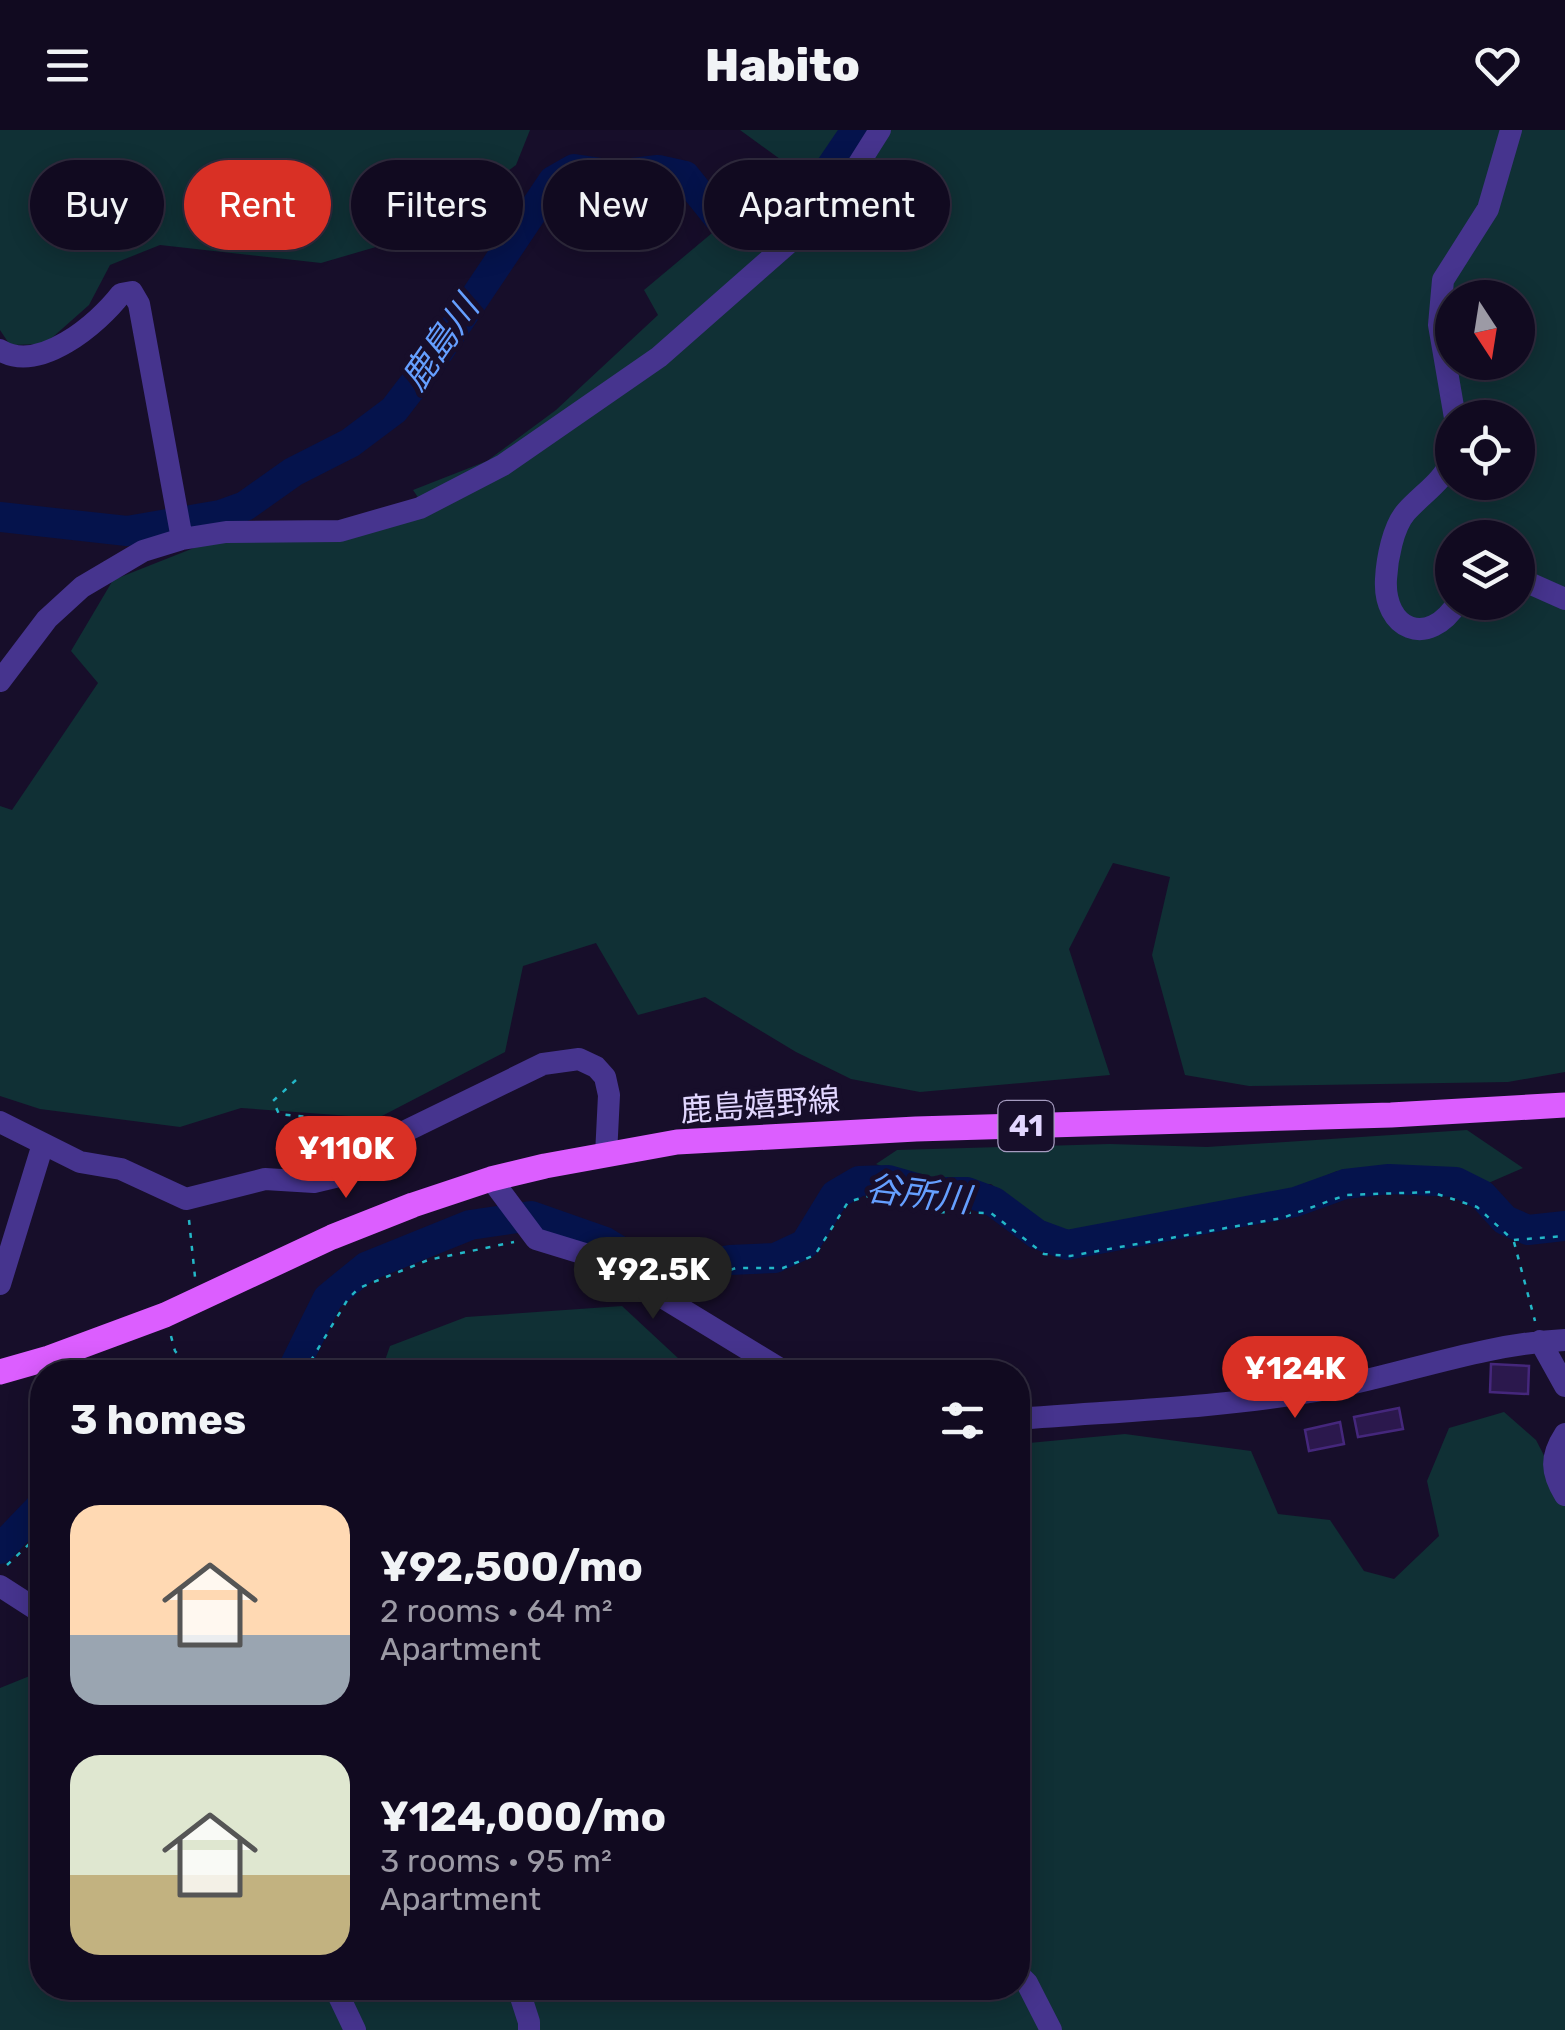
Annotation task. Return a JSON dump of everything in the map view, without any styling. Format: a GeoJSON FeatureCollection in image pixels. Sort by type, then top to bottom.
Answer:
{"type":"FeatureCollection","features":[{"type":"Feature","properties":{"kind":"main road","name":"鹿島嬉野線"},"geometry":{"type":"LineString","coordinates":[[42,1360],[198,1301],[332,1236],[491,1179],[677,1142],[860,1131],[1372,1116],[1565,1105]]}},
{"type":"Feature","properties":{"kind":"main road","name":"鹿島嬉野線"},"geometry":{"type":"LineString","coordinates":[[0,1372],[30,1363]]}},
{"type":"Feature","properties":{"kind":"street"},"geometry":{"type":"LineString","coordinates":[[0,681],[48,620],[82,587],[144,551],[182,539],[226,532],[340,531],[420,508],[503,465],[659,357],[817,218],[844,187],[880,130]]}},
{"type":"Feature","properties":{"kind":"street"},"geometry":{"type":"LineString","coordinates":[[1452,400],[1439,325],[1444,280],[1488,209],[1511,130]]}},
{"type":"Feature","properties":{"kind":"street"},"geometry":{"type":"LineString","coordinates":[[0,350],[12,358],[50,352],[104,316],[121,294],[132,292],[139,304],[182,539]]}},
{"type":"Feature","properties":{"kind":"street"},"geometry":{"type":"LineString","coordinates":[[1435,484],[1402,515],[1385,584],[1393,613],[1407,627],[1426,630],[1448,620]]}},
{"type":"Feature","properties":{"kind":"street"},"geometry":{"type":"LineString","coordinates":[[1535,586],[1565,599]]}},
{"type":"Feature","properties":{"kind":"street"},"geometry":{"type":"LineString","coordinates":[[0,1122],[80,1162],[121,1169],[186,1199],[265,1179],[314,1182],[335,1177],[370,1150],[543,1064],[579,1059],[596,1067],[605,1077],[609,1095],[606,1154]]}},
{"type":"Feature","properties":{"kind":"street"},"geometry":{"type":"LineString","coordinates":[[0,1284],[43,1144]]}},
{"type":"Feature","properties":{"kind":"street"},"geometry":{"type":"LineString","coordinates":[[491,1179],[536,1239],[598,1258],[765,1360]]}},
{"type":"Feature","properties":{"kind":"street"},"geometry":{"type":"LineString","coordinates":[[1030,1418],[1265,1400],[1366,1382],[1484,1351],[1565,1340]]}},
{"type":"Feature","properties":{"kind":"street"},"geometry":{"type":"LineString","coordinates":[[1540,1342],[1565,1386]]}},
{"type":"Feature","properties":{"kind":"street"},"geometry":{"type":"LineString","coordinates":[[1565,1434],[1552,1460],[1555,1479],[1565,1495]]}},
{"type":"Feature","properties":{"kind":"street"},"geometry":{"type":"LineString","coordinates":[[0,1586],[30,1605]]}},
{"type":"Feature","properties":{"kind":"street"},"geometry":{"type":"LineString","coordinates":[[1030,1989],[1051,2030]]}},
{"type":"Feature","properties":{"kind":"street"},"geometry":{"type":"LineString","coordinates":[[341,2000],[355,2030]]}},
{"type":"Feature","properties":{"kind":"street"},"geometry":{"type":"LineString","coordinates":[[521,2000],[529,2030]]}},
{"type":"Feature","properties":{"kind":"path"},"geometry":{"type":"LineString","coordinates":[[296,1080],[273,1101],[279,1114],[356,1122],[370,1150]]}},
{"type":"Feature","properties":{"kind":"path"},"geometry":{"type":"LineString","coordinates":[[656,1294],[736,1268],[783,1268],[815,1255],[848,1202],[881,1192],[929,1212],[991,1213],[1044,1254],[1070,1256],[1282,1218],[1346,1195],[1431,1192],[1477,1207],[1513,1240],[1540,1342]]}},
{"type":"Feature","properties":{"kind":"path"},"geometry":{"type":"LineString","coordinates":[[186,1199],[198,1301]]}},
{"type":"Feature","properties":{"kind":"path"},"geometry":{"type":"LineString","coordinates":[[1513,1240],[1565,1236]]}},
{"type":"Feature","properties":{"kind":"path"},"geometry":{"type":"LineString","coordinates":[[311,1360],[348,1299],[359,1288],[428,1260],[536,1239]]}},
{"type":"Feature","properties":{"kind":"path"},"geometry":{"type":"LineString","coordinates":[[165,1315],[175,1352],[182,1360]]}},
{"type":"Feature","properties":{"kind":"path"},"geometry":{"type":"LineString","coordinates":[[0,1572],[30,1543]]}},
{"type":"Feature","properties":{"kind":"green space"},"geometry":{"type":"Polygon","coordinates":[[[0,130],[530,130],[518,160],[351,160],[351,250],[366,250],[321,263],[205,250],[331,250],[331,160],[184,160],[184,248],[164,245],[164,160],[30,160],[30,250],[148,250],[110,265],[89,305],[45,344],[10,345],[0,330],[0,130]]]}},
{"type":"Feature","properties":{"kind":"green space"},"geometry":{"type":"Polygon","coordinates":[[[740,130],[1565,130],[1565,1072],[1508,1082],[1249,1086],[1185,1075],[1152,955],[1170,877],[1113,863],[1069,949],[1110,1075],[920,1092],[851,1079],[796,1052],[705,997],[638,1015],[596,943],[523,966],[505,1052],[378,1118],[241,1108],[180,1127],[40,1109],[0,1096],[0,806],[12,810],[98,683],[71,651],[113,580],[219,538],[428,512],[413,490],[487,461],[556,410],[658,315],[644,290],[704,240],[704,250],[950,250],[950,160],[781,160],[740,130]]]}},
{"type":"Feature","properties":{"kind":"green space"},"geometry":{"type":"Polygon","coordinates":[[[1467,1130],[1523,1168],[1486,1184],[1451,1167],[1337,1171],[1268,1200],[1072,1233],[1041,1224],[991,1184],[929,1184],[876,1164],[897,1150],[1110,1144],[1207,1147],[1467,1130]]]}},
{"type":"Feature","properties":{"kind":"green space"},"geometry":{"type":"Polygon","coordinates":[[[622,1306],[680,1360],[385,1360],[390,1346],[466,1317],[622,1306]]]}},
{"type":"Feature","properties":{"kind":"green space"},"geometry":{"type":"Polygon","coordinates":[[[1504,1412],[1536,1440],[1565,1496],[1565,2030],[0,2030],[0,1688],[30,1676],[30,2000],[1030,2000],[1030,1443],[1125,1434],[1251,1451],[1278,1514],[1330,1520],[1364,1571],[1394,1579],[1439,1536],[1427,1481],[1449,1428],[1504,1412]]]}},
{"type":"Feature","properties":{"kind":"building"},"geometry":{"type":"Polygon","coordinates":[[[1342,1345],[1344,1360],[1303,1366],[1301,1351],[1342,1345]]]}},
{"type":"Feature","properties":{"kind":"building"},"geometry":{"type":"Polygon","coordinates":[[[1491,1364],[1529,1366],[1528,1394],[1490,1392],[1491,1364]]]}},
{"type":"Feature","properties":{"kind":"building"},"geometry":{"type":"Polygon","coordinates":[[[1399,1408],[1403,1429],[1358,1437],[1354,1417],[1399,1408]]]}},
{"type":"Feature","properties":{"kind":"building"},"geometry":{"type":"Polygon","coordinates":[[[1340,1422],[1344,1444],[1309,1451],[1305,1430],[1340,1422]]]}},
{"type":"Feature","properties":{"kind":"waterway","name":"鹿島川"},"geometry":{"type":"LineString","coordinates":[[0,517],[127,531],[220,515],[245,506],[293,472],[350,443],[394,410],[437,354],[553,181],[574,169],[615,175],[658,170],[685,176],[718,217],[739,223],[781,215],[812,195],[856,130]]}},
{"type":"Feature","properties":{"kind":"waterway","name":"谷所川"},"geometry":{"type":"LineString","coordinates":[[297,1360],[328,1298],[366,1267],[470,1225],[531,1216],[605,1242],[646,1267],[665,1271],[730,1260],[775,1258],[805,1244],[835,1195],[859,1181],[888,1180],[930,1192],[967,1192],[994,1202],[1037,1234],[1067,1245],[1295,1202],[1345,1184],[1389,1179],[1456,1182],[1482,1195],[1505,1220],[1528,1230],[1565,1226]]}},
{"type":"Feature","properties":{"kind":"waterway","name":"谷所川"},"geometry":{"type":"LineString","coordinates":[[0,1549],[30,1518]]}}]}
